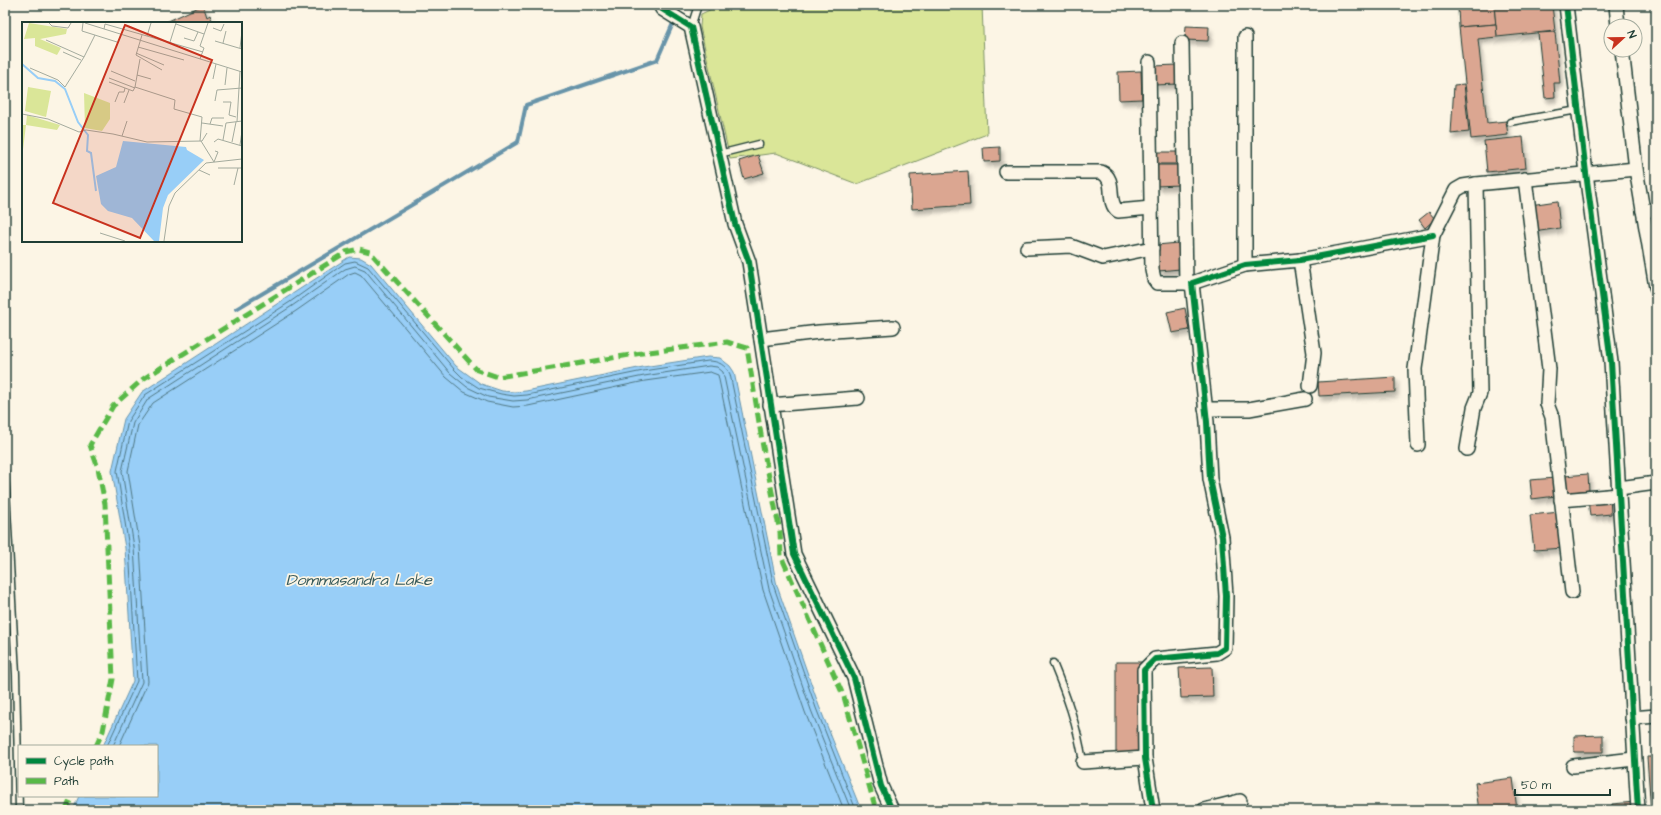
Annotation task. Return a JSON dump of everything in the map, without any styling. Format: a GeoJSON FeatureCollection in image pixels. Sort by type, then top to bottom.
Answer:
{"type":"FeatureCollection","features":[{"type":"Feature","properties":{"kind":"street"},"geometry":{"type":"LineString","coordinates":[[660,5],[662,9],[691,27],[735,224],[749,262],[794,554],[854,678],[881,786],[892,810]]}},
{"type":"Feature","properties":{"kind":"street"},"geometry":{"type":"LineString","coordinates":[[1566,5],[1586,174],[1611,362],[1638,810]]}},
{"type":"Feature","properties":{"kind":"street"},"geometry":{"type":"LineString","coordinates":[[1616,5],[1617,18]]}},
{"type":"Feature","properties":{"kind":"street"},"geometry":{"type":"LineString","coordinates":[[1245,36],[1245,265]]}},
{"type":"Feature","properties":{"kind":"street"},"geometry":{"type":"LineString","coordinates":[[1153,810],[1145,758],[1144,670],[1155,659],[1216,653],[1225,648],[1226,596],[1222,537],[1210,479],[1206,409],[1189,283],[1182,43]]}},
{"type":"Feature","properties":{"kind":"street"},"geometry":{"type":"LineString","coordinates":[[1623,58],[1636,169],[1650,211],[1656,287]]}},
{"type":"Feature","properties":{"kind":"street"},"geometry":{"type":"LineString","coordinates":[[1149,62],[1152,270],[1154,279],[1157,283],[1189,283],[1245,265],[1300,260],[1433,235]]}},
{"type":"Feature","properties":{"kind":"street"},"geometry":{"type":"LineString","coordinates":[[1418,445],[1415,369],[1433,235],[1456,190],[1463,186],[1476,184],[1636,169]]}},
{"type":"Feature","properties":{"kind":"street"},"geometry":{"type":"LineString","coordinates":[[1006,172],[1101,172],[1106,174],[1109,179],[1115,209],[1118,211],[1152,208]]}},
{"type":"Feature","properties":{"kind":"street"},"geometry":{"type":"LineString","coordinates":[[1525,179],[1550,369],[1547,404],[1552,417],[1572,592]]}},
{"type":"Feature","properties":{"kind":"street"},"geometry":{"type":"LineString","coordinates":[[1466,449],[1474,408],[1480,393],[1476,184]]}},
{"type":"Feature","properties":{"kind":"street"},"geometry":{"type":"LineString","coordinates":[[1027,248],[1071,246],[1103,258],[1152,248]]}},
{"type":"Feature","properties":{"kind":"street"},"geometry":{"type":"LineString","coordinates":[[1300,260],[1314,353],[1310,386]]}},
{"type":"Feature","properties":{"kind":"street"},"geometry":{"type":"LineString","coordinates":[[761,339],[819,332],[893,327]]}},
{"type":"Feature","properties":{"kind":"street"},"geometry":{"type":"LineString","coordinates":[[770,405],[858,398]]}},
{"type":"Feature","properties":{"kind":"street"},"geometry":{"type":"LineString","coordinates":[[1206,409],[1249,409],[1304,399]]}},
{"type":"Feature","properties":{"kind":"street"},"geometry":{"type":"LineString","coordinates":[[1561,500],[1656,484]]}},
{"type":"Feature","properties":{"kind":"street"},"geometry":{"type":"LineString","coordinates":[[1632,718],[1656,716]]}},
{"type":"Feature","properties":{"kind":"street"},"geometry":{"type":"LineString","coordinates":[[1083,762],[1145,758]]}},
{"type":"Feature","properties":{"kind":"street"},"geometry":{"type":"LineString","coordinates":[[1573,766],[1634,758]]}},
{"type":"Feature","properties":{"kind":"street"},"geometry":{"type":"LineString","coordinates":[[1204,810],[1240,801]]}},
{"type":"Feature","properties":{"kind":"lane"},"geometry":{"type":"LineString","coordinates":[[691,27],[698,5]]}},
{"type":"Feature","properties":{"kind":"lane"},"geometry":{"type":"LineString","coordinates":[[1510,122],[1578,110]]}},
{"type":"Feature","properties":{"kind":"lane"},"geometry":{"type":"LineString","coordinates":[[719,154],[759,144]]}},
{"type":"Feature","properties":{"kind":"lane"},"geometry":{"type":"LineString","coordinates":[[5,472],[16,674],[18,765]]}},
{"type":"Feature","properties":{"kind":"lane"},"geometry":{"type":"LineString","coordinates":[[1053,663],[1071,706],[1079,735],[1083,762]]}},
{"type":"Feature","properties":{"kind":"lane"},"geometry":{"type":"LineString","coordinates":[[19,797],[19,810]]}},
{"type":"Feature","properties":{"kind":"green space"},"geometry":{"type":"Polygon","coordinates":[[[720,5],[982,5],[987,134],[857,184],[776,153],[730,159],[700,27],[701,14],[720,5]]]}},
{"type":"Feature","properties":{"kind":"water","name":"Dommasandra Lake"},"geometry":{"type":"Polygon","coordinates":[[[349,257],[361,258],[371,264],[456,366],[481,384],[502,391],[526,391],[643,367],[708,357],[720,358],[730,366],[734,372],[777,586],[819,706],[861,810],[73,810],[79,797],[158,797],[158,745],[103,745],[133,681],[125,548],[112,471],[124,419],[142,392],[349,257]]]}},
{"type":"Feature","properties":{"kind":"building"},"geometry":{"type":"Polygon","coordinates":[[[203,5],[207,17],[210,15],[213,22],[166,22],[203,5]]]}},
{"type":"Feature","properties":{"kind":"building"},"geometry":{"type":"Polygon","coordinates":[[[1494,5],[1496,24],[1459,27],[1458,8],[1494,5]]]}},
{"type":"Feature","properties":{"kind":"building"},"geometry":{"type":"Polygon","coordinates":[[[1494,5],[1552,5],[1555,31],[1497,37],[1494,5]]]}},
{"type":"Feature","properties":{"kind":"building"},"geometry":{"type":"Polygon","coordinates":[[[1496,24],[1497,37],[1478,39],[1487,123],[1506,121],[1508,135],[1471,139],[1459,27],[1496,24]]]}},
{"type":"Feature","properties":{"kind":"building"},"geometry":{"type":"Polygon","coordinates":[[[1186,26],[1209,27],[1208,41],[1185,40],[1186,26]]]}},
{"type":"Feature","properties":{"kind":"building"},"geometry":{"type":"Polygon","coordinates":[[[1555,32],[1560,83],[1554,83],[1555,97],[1545,98],[1538,33],[1555,32]]]}},
{"type":"Feature","properties":{"kind":"building"},"geometry":{"type":"Polygon","coordinates":[[[1177,65],[1178,84],[1155,85],[1154,66],[1177,65]]]}},
{"type":"Feature","properties":{"kind":"building"},"geometry":{"type":"Polygon","coordinates":[[[1141,71],[1142,99],[1119,100],[1118,72],[1141,71]]]}},
{"type":"Feature","properties":{"kind":"building"},"geometry":{"type":"Polygon","coordinates":[[[1464,84],[1469,132],[1451,134],[1454,85],[1464,84]]]}},
{"type":"Feature","properties":{"kind":"building"},"geometry":{"type":"Polygon","coordinates":[[[1523,137],[1526,168],[1487,172],[1484,141],[1523,137]]]}},
{"type":"Feature","properties":{"kind":"building"},"geometry":{"type":"Polygon","coordinates":[[[1000,147],[1000,161],[984,162],[983,148],[1000,147]]]}},
{"type":"Feature","properties":{"kind":"building"},"geometry":{"type":"Polygon","coordinates":[[[1155,152],[1179,152],[1179,164],[1155,164],[1155,152]]]}},
{"type":"Feature","properties":{"kind":"building"},"geometry":{"type":"Polygon","coordinates":[[[758,155],[764,173],[744,179],[739,161],[758,155]]]}},
{"type":"Feature","properties":{"kind":"building"},"geometry":{"type":"Polygon","coordinates":[[[1155,165],[1179,165],[1179,185],[1156,186],[1155,165]]]}},
{"type":"Feature","properties":{"kind":"building"},"geometry":{"type":"Polygon","coordinates":[[[968,171],[970,205],[912,209],[910,175],[968,171]]]}},
{"type":"Feature","properties":{"kind":"building"},"geometry":{"type":"Polygon","coordinates":[[[1557,201],[1560,228],[1534,232],[1530,205],[1557,201]]]}},
{"type":"Feature","properties":{"kind":"building"},"geometry":{"type":"Polygon","coordinates":[[[1429,212],[1435,219],[1425,228],[1419,220],[1429,212]]]}},
{"type":"Feature","properties":{"kind":"building"},"geometry":{"type":"Polygon","coordinates":[[[1656,212],[1656,238],[1654,238],[1650,213],[1656,212]]]}},
{"type":"Feature","properties":{"kind":"building"},"geometry":{"type":"Polygon","coordinates":[[[1178,243],[1180,269],[1159,271],[1157,245],[1178,243]]]}},
{"type":"Feature","properties":{"kind":"building"},"geometry":{"type":"Polygon","coordinates":[[[1185,308],[1189,330],[1172,333],[1167,312],[1185,308]]]}},
{"type":"Feature","properties":{"kind":"building"},"geometry":{"type":"Polygon","coordinates":[[[1395,377],[1395,392],[1319,396],[1318,382],[1395,377]]]}},
{"type":"Feature","properties":{"kind":"building"},"geometry":{"type":"Polygon","coordinates":[[[1588,474],[1589,490],[1565,493],[1564,476],[1588,474]]]}},
{"type":"Feature","properties":{"kind":"building"},"geometry":{"type":"Polygon","coordinates":[[[1555,478],[1556,496],[1532,499],[1530,480],[1555,478]]]}},
{"type":"Feature","properties":{"kind":"building"},"geometry":{"type":"Polygon","coordinates":[[[1610,497],[1611,514],[1590,516],[1588,499],[1610,497]]]}},
{"type":"Feature","properties":{"kind":"building"},"geometry":{"type":"Polygon","coordinates":[[[1560,512],[1564,548],[1534,550],[1530,515],[1560,512]]]}},
{"type":"Feature","properties":{"kind":"building"},"geometry":{"type":"Polygon","coordinates":[[[1116,662],[1144,662],[1144,754],[1116,754],[1116,662]]]}},
{"type":"Feature","properties":{"kind":"building"},"geometry":{"type":"Polygon","coordinates":[[[1212,667],[1213,697],[1181,698],[1179,668],[1212,667]]]}},
{"type":"Feature","properties":{"kind":"building"},"geometry":{"type":"Polygon","coordinates":[[[1603,735],[1603,752],[1574,752],[1574,736],[1603,735]]]}},
{"type":"Feature","properties":{"kind":"building"},"geometry":{"type":"Polygon","coordinates":[[[1647,757],[1656,757],[1656,810],[1651,810],[1647,757]]]}},
{"type":"Feature","properties":{"kind":"building"},"geometry":{"type":"Polygon","coordinates":[[[1513,778],[1517,810],[1479,810],[1475,783],[1513,778]]]}},
{"type":"Feature","properties":{"kind":"building"},"geometry":{"type":"Polygon","coordinates":[[[1635,802],[1635,810],[1612,810],[1612,804],[1635,802]]]}},
{"type":"Feature","properties":{"kind":"building"},"geometry":{"type":"Polygon","coordinates":[[[984,807],[985,810],[953,810],[984,807]]]}},
{"type":"Feature","properties":{"kind":"waterway"},"geometry":{"type":"LineString","coordinates":[[236,309],[518,142],[526,105],[657,60],[681,5]]}},
{"type":"Feature","properties":{"kind":"marked path"},"geometry":{"type":"LineString","coordinates":[[96,745],[103,731],[113,679],[105,504],[98,468],[90,445],[113,406],[143,379],[346,252],[359,249],[370,252],[477,370],[498,377],[642,353],[727,342],[747,348],[763,447],[780,532],[781,556],[844,697],[876,810]]}},
{"type":"Feature","properties":{"kind":"marked path"},"geometry":{"type":"LineString","coordinates":[[66,810],[72,797]]}},
{"type":"Feature","properties":{"kind":"cycle path"},"geometry":{"type":"LineString","coordinates":[[660,5],[662,9],[691,27],[735,224],[749,262],[794,554],[854,678],[881,786],[892,810]]}},
{"type":"Feature","properties":{"kind":"cycle path"},"geometry":{"type":"LineString","coordinates":[[1566,5],[1611,362],[1638,810]]}},
{"type":"Feature","properties":{"kind":"cycle path"},"geometry":{"type":"LineString","coordinates":[[1153,810],[1145,758],[1144,670],[1155,659],[1217,653],[1225,648],[1226,596],[1222,537],[1210,479],[1207,422],[1192,283],[1245,265],[1300,260],[1433,235]]}}]}
